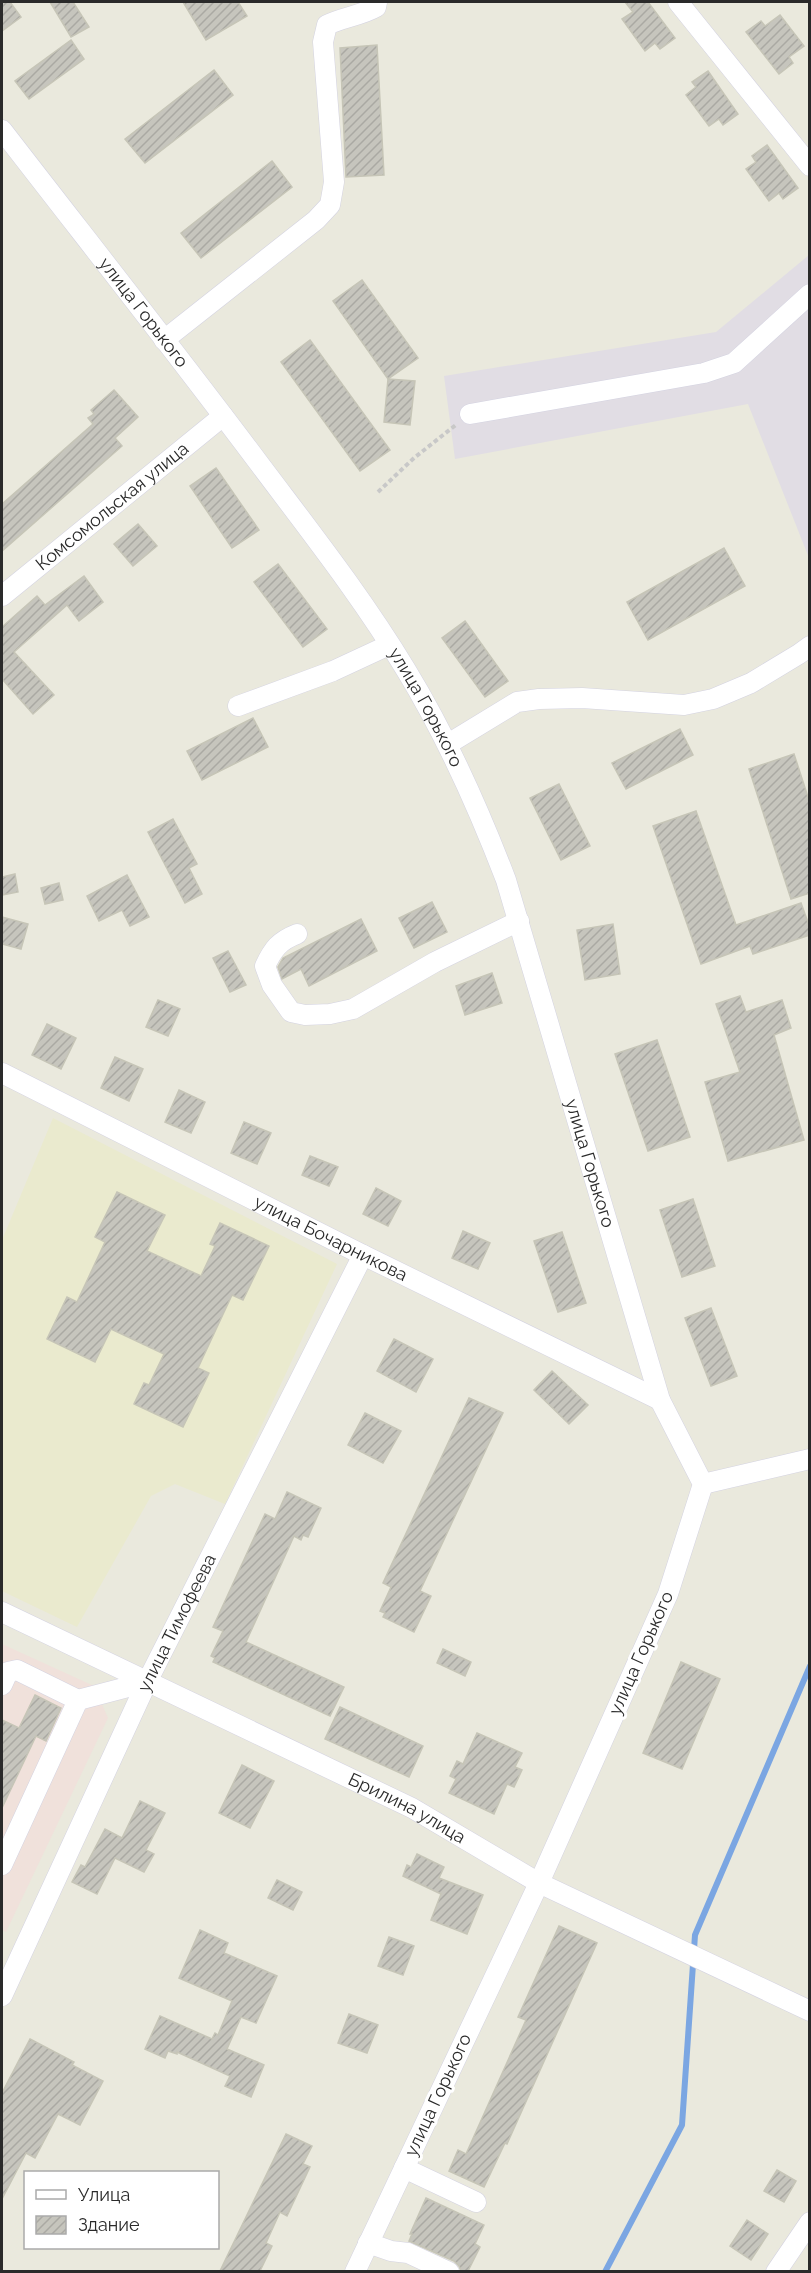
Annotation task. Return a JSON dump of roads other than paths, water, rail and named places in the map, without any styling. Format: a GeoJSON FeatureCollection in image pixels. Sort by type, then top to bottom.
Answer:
{"type":"FeatureCollection","features":[{"type":"Feature","properties":{"kind":"street"},"geometry":{"type":"LineString","coordinates":[[164,340],[316,220],[330,205],[334,182],[323,42],[327,25],[342,17],[362,14],[376,7],[377,2]]}},
{"type":"Feature","properties":{"kind":"street"},"geometry":{"type":"LineString","coordinates":[[678,2],[810,166]]}},
{"type":"Feature","properties":{"kind":"street","name":"улица Горького"},"geometry":{"type":"LineString","coordinates":[[2,130],[340,570],[406,670],[448,744],[482,818],[506,880],[660,1400],[703,1484],[668,1594],[539,1883],[355,2271]]}},
{"type":"Feature","properties":{"kind":"street"},"geometry":{"type":"LineString","coordinates":[[470,414],[704,373],[734,363],[810,294]]}},
{"type":"Feature","properties":{"kind":"street","name":"Комсомольская улица"},"geometry":{"type":"LineString","coordinates":[[2,596],[223,416]]}},
{"type":"Feature","properties":{"kind":"street"},"geometry":{"type":"LineString","coordinates":[[238,706],[333,671],[389,645]]}},
{"type":"Feature","properties":{"kind":"street"},"geometry":{"type":"LineString","coordinates":[[448,744],[517,702],[539,699],[635,700],[684,705],[713,699],[751,683],[810,646]]}},
{"type":"Feature","properties":{"kind":"street"},"geometry":{"type":"LineString","coordinates":[[297,934],[282,940],[270,954],[265,966],[272,986],[291,1012],[305,1015],[330,1014],[353,1009],[435,962],[519,921]]}},
{"type":"Feature","properties":{"kind":"street","name":"улица Бочарникова"},"geometry":{"type":"LineString","coordinates":[[2,1073],[363,1255],[660,1400]]}},
{"type":"Feature","properties":{"kind":"street","name":"улица Тимофеева"},"geometry":{"type":"LineString","coordinates":[[2,1996],[147,1682],[363,1255]]}},
{"type":"Feature","properties":{"kind":"street"},"geometry":{"type":"LineString","coordinates":[[703,1484],[810,1459]]}},
{"type":"Feature","properties":{"kind":"street","name":"Брилина улица"},"geometry":{"type":"LineString","coordinates":[[2,1612],[412,1808],[539,1883],[810,2012]]}},
{"type":"Feature","properties":{"kind":"street"},"geometry":{"type":"LineString","coordinates":[[2,1685],[8,1672],[17,1670],[78,1700],[147,1682]]}},
{"type":"Feature","properties":{"kind":"street"},"geometry":{"type":"LineString","coordinates":[[2,1865],[78,1700]]}},
{"type":"Feature","properties":{"kind":"street"},"geometry":{"type":"LineString","coordinates":[[404,2168],[476,2202]]}},
{"type":"Feature","properties":{"kind":"street"},"geometry":{"type":"LineString","coordinates":[[776,2271],[810,2222]]}},
{"type":"Feature","properties":{"kind":"street"},"geometry":{"type":"LineString","coordinates":[[368,2243],[391,2251],[408,2253],[449,2271]]}},
{"type":"Feature","properties":{"kind":"waterway"},"geometry":{"type":"LineString","coordinates":[[605,2272],[682,2125],[695,1935],[810,1666]]}}]}
